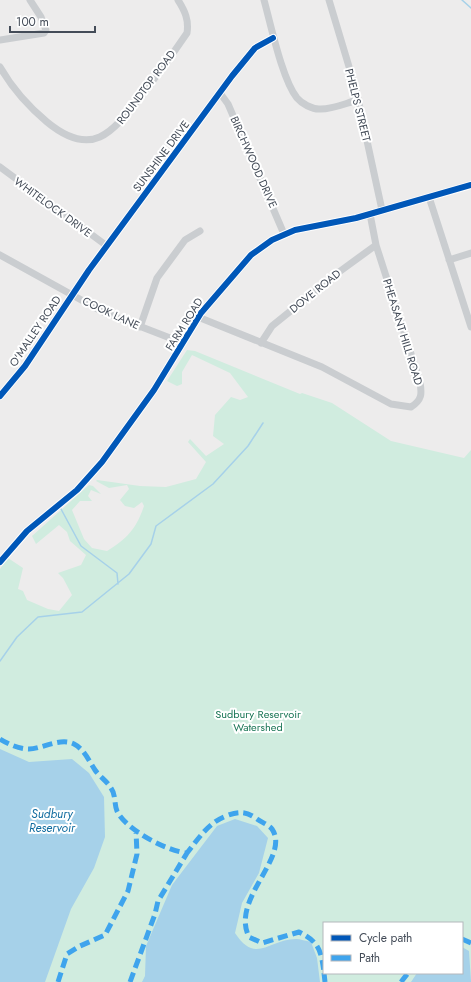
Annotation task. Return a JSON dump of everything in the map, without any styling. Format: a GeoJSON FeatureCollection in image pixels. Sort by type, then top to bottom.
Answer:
{"type":"FeatureCollection","features":[{"type":"Feature","properties":{"kind":"street"},"geometry":{"type":"LineString","coordinates":[[0,40],[44,32],[46,30],[41,17],[30,0]]}},
{"type":"Feature","properties":{"kind":"street","name":"ROUNDTOP ROAD"},"geometry":{"type":"LineString","coordinates":[[0,67],[20,94],[39,115],[56,130],[69,137],[81,139],[93,139],[104,135],[126,117],[187,33],[189,24],[184,10],[178,0]]}},
{"type":"Feature","properties":{"kind":"street"},"geometry":{"type":"LineString","coordinates":[[264,0],[273,38],[290,86],[298,99],[308,106],[319,109],[358,100]]}},
{"type":"Feature","properties":{"kind":"street","name":"PHELPS STREET"},"geometry":{"type":"LineString","coordinates":[[329,0],[358,100],[382,210]]}},
{"type":"Feature","properties":{"kind":"street","name":"SUNSHINE DRIVE"},"geometry":{"type":"LineString","coordinates":[[72,294],[220,93],[255,48],[273,38]]}},
{"type":"Feature","properties":{"kind":"street","name":"BIRCHWOOD DRIVE"},"geometry":{"type":"LineString","coordinates":[[220,93],[228,104],[284,234]]}},
{"type":"Feature","properties":{"kind":"street","name":"WHITELOCK DRIVE"},"geometry":{"type":"LineString","coordinates":[[0,167],[107,246]]}},
{"type":"Feature","properties":{"kind":"street","name":"FARM ROAD"},"geometry":{"type":"LineString","coordinates":[[0,562],[28,531],[77,490],[102,462],[134,421],[198,317],[251,255],[284,234],[370,214],[471,185]]}},
{"type":"Feature","properties":{"kind":"street"},"geometry":{"type":"LineString","coordinates":[[429,197],[471,327]]}},
{"type":"Feature","properties":{"kind":"street","name":"PHEASANT HILL ROAD"},"geometry":{"type":"LineString","coordinates":[[198,317],[342,376],[391,404],[411,407],[419,402],[422,394],[420,382],[376,245],[370,214]]}},
{"type":"Feature","properties":{"kind":"street"},"geometry":{"type":"LineString","coordinates":[[140,327],[157,278],[185,240],[200,231]]}},
{"type":"Feature","properties":{"kind":"street","name":"DOVE ROAD"},"geometry":{"type":"LineString","coordinates":[[261,343],[272,326],[339,272],[376,245]]}},
{"type":"Feature","properties":{"kind":"street"},"geometry":{"type":"LineString","coordinates":[[449,260],[471,253]]}},
{"type":"Feature","properties":{"kind":"street","name":"COOK LANE"},"geometry":{"type":"LineString","coordinates":[[0,255],[103,312],[183,343]]}},
{"type":"Feature","properties":{"kind":"street","name":"O'MALLEY ROAD"},"geometry":{"type":"LineString","coordinates":[[0,396],[43,341],[72,294]]}},
{"type":"Feature","properties":{"kind":"green space","name":"Sudbury Reservoir Watershed"},"geometry":{"type":"Polygon","coordinates":[[[187,350],[195,351],[300,394],[302,393],[332,403],[391,441],[464,458],[471,450],[471,982],[0,982],[0,569],[8,558],[23,568],[18,589],[23,591],[27,600],[48,609],[59,611],[72,595],[63,578],[58,573],[81,565],[86,555],[70,541],[67,532],[59,525],[36,544],[32,536],[89,485],[93,486],[101,494],[91,490],[88,496],[92,501],[80,501],[72,510],[84,539],[92,548],[107,551],[126,537],[138,521],[144,506],[142,502],[134,508],[125,506],[120,500],[129,489],[127,485],[109,488],[96,481],[97,480],[140,486],[166,487],[196,479],[206,462],[188,442],[190,439],[206,456],[224,444],[213,436],[215,415],[231,397],[240,400],[248,397],[230,373],[192,355],[182,372],[182,384],[177,386],[167,381],[187,350]]]}},
{"type":"Feature","properties":{"kind":"water","name":"Sudbury Reservoir"},"geometry":{"type":"Polygon","coordinates":[[[0,749],[29,762],[72,759],[89,773],[104,797],[105,837],[94,868],[71,909],[45,982],[0,982],[0,749]]]}},
{"type":"Feature","properties":{"kind":"water"},"geometry":{"type":"Polygon","coordinates":[[[235,819],[257,826],[268,838],[259,873],[242,903],[235,933],[243,942],[256,949],[286,940],[298,939],[311,942],[317,958],[320,982],[142,982],[145,976],[146,946],[172,885],[217,826],[235,819]]]}},
{"type":"Feature","properties":{"kind":"water"},"geometry":{"type":"Polygon","coordinates":[[[463,948],[469,951],[471,982],[411,982],[416,974],[463,974],[463,948]]]}},
{"type":"Feature","properties":{"kind":"waterway"},"geometry":{"type":"LineString","coordinates":[[462,0],[471,8]]}},
{"type":"Feature","properties":{"kind":"waterway"},"geometry":{"type":"LineString","coordinates":[[0,661],[17,637],[38,617],[82,612],[129,574],[151,544],[156,526],[213,484],[248,446],[263,423]]}},
{"type":"Feature","properties":{"kind":"waterway"},"geometry":{"type":"LineString","coordinates":[[61,509],[81,546],[117,573],[118,584]]}},
{"type":"Feature","properties":{"kind":"marked path"},"geometry":{"type":"LineString","coordinates":[[0,739],[6,743],[25,749],[63,742],[69,742],[78,746],[111,788],[114,794],[117,811],[122,818],[138,832],[158,844],[169,848],[187,853],[209,827],[220,819],[235,813],[249,814],[269,826],[272,829],[276,840],[274,852],[247,908],[245,923],[249,937],[262,943],[299,932],[315,943],[320,952],[323,965]]}},
{"type":"Feature","properties":{"kind":"marked path"},"geometry":{"type":"LineString","coordinates":[[58,982],[67,954],[80,946],[105,935],[128,891],[137,854],[136,831]]}},
{"type":"Feature","properties":{"kind":"marked path"},"geometry":{"type":"LineString","coordinates":[[130,982],[155,914],[158,901],[187,853]]}},
{"type":"Feature","properties":{"kind":"marked path"},"geometry":{"type":"LineString","coordinates":[[463,939],[471,943]]}},
{"type":"Feature","properties":{"kind":"marked path"},"geometry":{"type":"LineString","coordinates":[[324,974],[325,982]]}},
{"type":"Feature","properties":{"kind":"marked path"},"geometry":{"type":"LineString","coordinates":[[401,982],[407,974]]}},
{"type":"Feature","properties":{"kind":"cycle path"},"geometry":{"type":"LineString","coordinates":[[0,396],[25,366],[89,270],[232,76],[255,48],[273,38]]}},
{"type":"Feature","properties":{"kind":"cycle path"},"geometry":{"type":"LineString","coordinates":[[0,562],[27,531],[77,490],[102,462],[154,390],[201,313],[251,255],[272,240],[295,230],[356,218],[471,185]]}}]}
